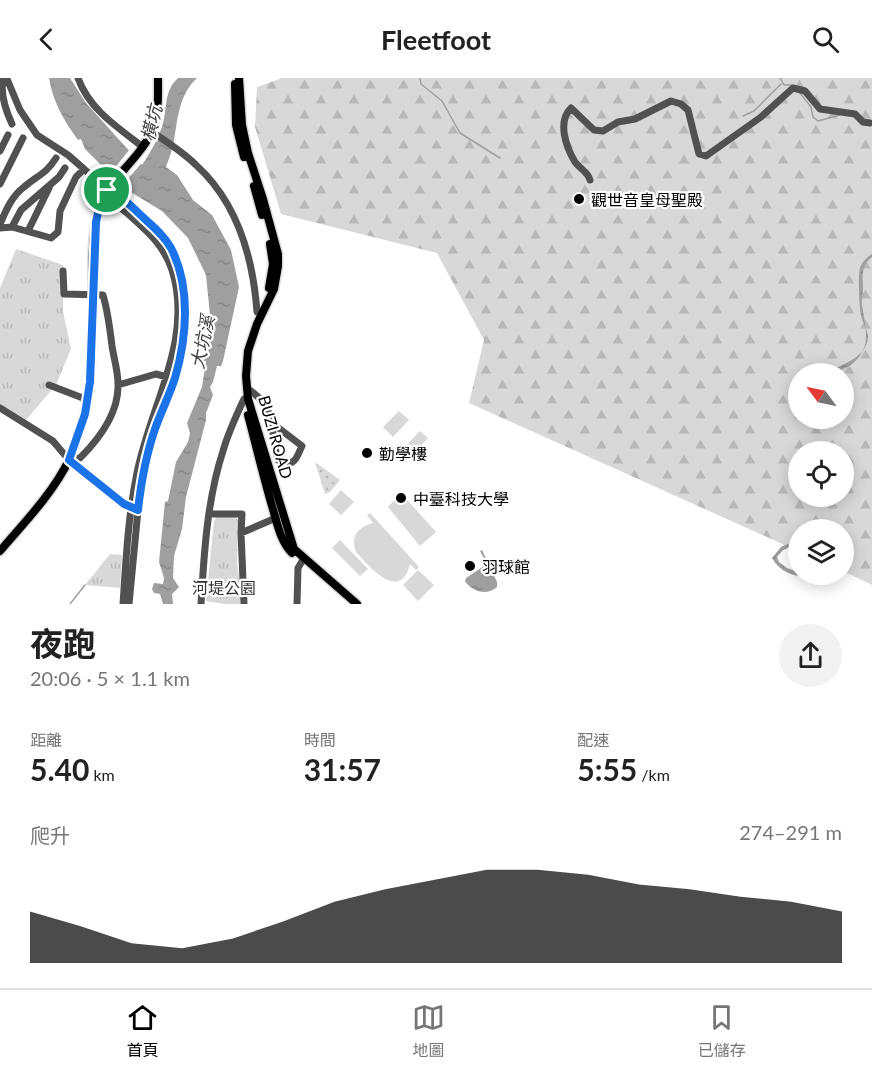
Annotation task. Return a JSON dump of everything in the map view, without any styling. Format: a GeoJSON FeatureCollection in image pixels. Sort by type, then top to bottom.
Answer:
{"type":"FeatureCollection","features":[{"type":"Feature","properties":{"kind":"main road"},"geometry":{"type":"LineString","coordinates":[[0,551],[47,493],[69,460],[88,400],[96,222],[100,204],[110,187],[154,133],[158,78]]}},
{"type":"Feature","properties":{"kind":"main road","name":"BUZI ROAD"},"geometry":{"type":"LineString","coordinates":[[237,78],[235,114],[240,145],[251,175],[269,240],[273,264],[271,282],[246,339],[242,357],[245,394],[259,463],[288,548],[357,604]]}},
{"type":"Feature","properties":{"kind":"main road","name":"BUZI ROAD"},"geometry":{"type":"LineString","coordinates":[[237,78],[242,125],[248,153],[278,254],[274,289],[257,324],[248,351],[245,394],[285,527],[294,549],[349,604]]}},
{"type":"Feature","properties":{"kind":"street"},"geometry":{"type":"LineString","coordinates":[[78,78],[83,93],[96,109],[141,149]]}},
{"type":"Feature","properties":{"kind":"street"},"geometry":{"type":"LineString","coordinates":[[12,124],[4,107],[1,86],[3,80],[7,79],[20,110],[37,135],[110,187],[162,236],[170,247],[180,270],[184,298],[183,340],[176,371],[154,431],[134,509],[129,604]]}},
{"type":"Feature","properties":{"kind":"street"},"geometry":{"type":"LineString","coordinates":[[590,180],[589,175],[574,160],[564,135],[564,119],[571,108],[594,130],[603,130],[618,122],[635,119],[671,101],[681,104],[688,110],[699,154],[703,156],[761,117],[793,88],[805,91],[820,109],[855,114],[862,122],[870,123]]}},
{"type":"Feature","properties":{"kind":"street"},"geometry":{"type":"LineString","coordinates":[[154,133],[196,165],[215,186],[239,227],[247,247],[253,274],[257,312]]}},
{"type":"Feature","properties":{"kind":"street"},"geometry":{"type":"LineString","coordinates":[[0,151],[8,135]]}},
{"type":"Feature","properties":{"kind":"street"},"geometry":{"type":"LineString","coordinates":[[0,184],[23,138]]}},
{"type":"Feature","properties":{"kind":"street"},"geometry":{"type":"LineString","coordinates":[[3,228],[10,202],[21,188],[48,170],[56,158]]}},
{"type":"Feature","properties":{"kind":"street"},"geometry":{"type":"LineString","coordinates":[[3,228],[33,198],[50,186],[65,168]]}},
{"type":"Feature","properties":{"kind":"street"},"geometry":{"type":"LineString","coordinates":[[3,228],[28,231],[51,238],[55,236],[58,232],[60,211],[76,177],[84,169]]}},
{"type":"Feature","properties":{"kind":"street"},"geometry":{"type":"LineString","coordinates":[[28,231],[50,186]]}},
{"type":"Feature","properties":{"kind":"street"},"geometry":{"type":"LineString","coordinates":[[110,187],[111,200],[157,241],[172,271],[177,297],[178,320],[167,377],[143,445],[123,604]]}},
{"type":"Feature","properties":{"kind":"street"},"geometry":{"type":"LineString","coordinates":[[63,271],[64,294],[103,295],[118,384],[117,399],[103,430],[80,458],[69,460]]}},
{"type":"Feature","properties":{"kind":"street"},"geometry":{"type":"LineString","coordinates":[[118,384],[156,374],[167,377]]}},
{"type":"Feature","properties":{"kind":"street"},"geometry":{"type":"LineString","coordinates":[[49,385],[88,400]]}},
{"type":"Feature","properties":{"kind":"street"},"geometry":{"type":"LineString","coordinates":[[201,604],[210,514],[223,452],[245,394],[259,397],[270,413],[278,460],[282,464],[292,464],[302,446],[272,423]]}},
{"type":"Feature","properties":{"kind":"street"},"geometry":{"type":"LineString","coordinates":[[0,408],[53,441],[69,460],[134,509]]}},
{"type":"Feature","properties":{"kind":"street"},"geometry":{"type":"LineString","coordinates":[[210,514],[242,514],[240,533],[244,604]]}},
{"type":"Feature","properties":{"kind":"street"},"geometry":{"type":"LineString","coordinates":[[240,533],[276,518]]}},
{"type":"Feature","properties":{"kind":"street"},"geometry":{"type":"LineString","coordinates":[[297,604],[297,573],[303,560]]}},
{"type":"Feature","properties":{"kind":"green space"},"geometry":{"type":"Polygon","coordinates":[[[282,78],[872,78],[872,585],[854,576],[854,519],[788,519],[788,547],[469,403],[484,340],[437,253],[281,214],[255,127],[257,87],[282,78]]]}},
{"type":"Feature","properties":{"kind":"green space"},"geometry":{"type":"Polygon","coordinates":[[[16,249],[63,265],[63,311],[71,349],[56,385],[25,421],[0,406],[0,288],[16,249]]]}},
{"type":"Feature","properties":{"kind":"green space"},"geometry":{"type":"Polygon","coordinates":[[[399,411],[409,420],[393,437],[383,427],[399,411]]]}},
{"type":"Feature","properties":{"kind":"green space"},"geometry":{"type":"Polygon","coordinates":[[[420,431],[428,438],[415,452],[422,459],[417,464],[402,450],[420,431]]]}},
{"type":"Feature","properties":{"kind":"green space"},"geometry":{"type":"Polygon","coordinates":[[[315,462],[340,480],[330,492],[325,494],[315,462]]]}},
{"type":"Feature","properties":{"kind":"green space"},"geometry":{"type":"Polygon","coordinates":[[[341,490],[354,502],[341,515],[329,504],[341,490]]]}},
{"type":"Feature","properties":{"kind":"green space"},"geometry":{"type":"Polygon","coordinates":[[[401,493],[436,532],[420,546],[388,507],[401,493]]]}},
{"type":"Feature","properties":{"kind":"green space"},"geometry":{"type":"Polygon","coordinates":[[[370,513],[419,567],[416,570],[410,564],[405,576],[399,581],[384,578],[356,552],[354,541],[357,533],[363,527],[373,523],[367,515],[370,513]]]}},
{"type":"Feature","properties":{"kind":"green space","name":"河堤公園"},"geometry":{"type":"Polygon","coordinates":[[[234,515],[238,520],[237,564],[240,604],[206,601],[214,521],[217,516],[234,515]]]}},
{"type":"Feature","properties":{"kind":"green space"},"geometry":{"type":"Polygon","coordinates":[[[340,540],[368,569],[360,576],[332,548],[340,540]]]}},
{"type":"Feature","properties":{"kind":"green space"},"geometry":{"type":"Polygon","coordinates":[[[110,554],[122,555],[120,588],[85,585],[110,554]]]}},
{"type":"Feature","properties":{"kind":"green space"},"geometry":{"type":"Polygon","coordinates":[[[418,570],[434,585],[418,601],[403,585],[418,570]]]}},
{"type":"Feature","properties":{"kind":"water"},"geometry":{"type":"Polygon","coordinates":[[[49,78],[70,78],[86,103],[142,165],[160,132],[173,83],[178,78],[197,78],[183,99],[173,147],[166,167],[177,175],[193,200],[212,215],[231,250],[239,287],[223,361],[221,366],[217,366],[210,387],[213,395],[206,413],[186,497],[182,529],[174,556],[173,578],[179,587],[172,594],[173,604],[163,604],[160,594],[154,593],[152,589],[154,583],[163,584],[164,578],[159,562],[165,502],[168,501],[176,462],[188,442],[190,433],[187,423],[202,387],[210,315],[206,275],[188,238],[162,211],[124,188],[85,149],[81,139],[78,140],[60,111],[49,78]]]}},
{"type":"Feature","properties":{"kind":"water"},"geometry":{"type":"Polygon","coordinates":[[[872,254],[863,272],[862,303],[866,328],[860,311],[859,272],[863,262],[872,254]]]}},
{"type":"Feature","properties":{"kind":"water"},"geometry":{"type":"Polygon","coordinates":[[[866,328],[868,337],[867,344],[863,350],[866,328]]]}},
{"type":"Feature","properties":{"kind":"water"},"geometry":{"type":"Polygon","coordinates":[[[863,350],[853,363],[845,363],[855,358],[863,350]]]}},
{"type":"Feature","properties":{"kind":"water"},"geometry":{"type":"Polygon","coordinates":[[[788,544],[788,548],[777,557],[779,562],[788,568],[788,573],[772,558],[781,547],[788,544]]]}},
{"type":"Feature","properties":{"kind":"water"},"geometry":{"type":"Polygon","coordinates":[[[482,550],[497,582],[497,587],[480,592],[465,581],[487,564],[480,551],[482,550]]]}},
{"type":"Feature","properties":{"kind":"pier"},"geometry":{"type":"Polygon","coordinates":[[[130,149],[141,161],[144,157],[146,158],[120,188],[108,176],[130,149]]]}},
{"type":"Feature","properties":{"kind":"waterway"},"geometry":{"type":"LineString","coordinates":[[420,78],[421,84],[442,101],[460,133],[500,158]]}},
{"type":"Feature","properties":{"kind":"waterway"},"geometry":{"type":"LineString","coordinates":[[780,78],[784,85],[792,85]]}},
{"type":"Feature","properties":{"kind":"waterway"},"geometry":{"type":"LineString","coordinates":[[743,116],[754,111],[781,84]]}},
{"type":"Feature","properties":{"kind":"waterway"},"geometry":{"type":"LineString","coordinates":[[800,93],[811,107],[813,117],[818,121],[840,115]]}},
{"type":"Feature","properties":{"kind":"waterway"},"geometry":{"type":"LineString","coordinates":[[70,604],[85,585]]}},
{"type":"Feature","properties":{"kind":"place","name":"觀世音皇母聖殿"},"geometry":{"type":"Point","coordinates":[579,199]}},
{"type":"Feature","properties":{"kind":"place","name":"勤學樓"},"geometry":{"type":"Point","coordinates":[367,453]}},
{"type":"Feature","properties":{"kind":"place","name":"中臺科技大學"},"geometry":{"type":"Point","coordinates":[401,498]}},
{"type":"Feature","properties":{"kind":"place","name":"羽球館"},"geometry":{"type":"Point","coordinates":[470,566]}},
{"type":"Feature","properties":{"kind":"route"},"geometry":{"type":"LineString","coordinates":[[107,190],[115,193],[142,217],[170,247],[180,270],[184,298],[183,340],[174,380],[154,431],[143,474],[138,510],[124,504],[69,460],[88,400],[96,222],[100,204],[107,190]]}},
{"type":"Feature","properties":{"kind":"water label","name":"橫坑"},"geometry":{"type":"Point","coordinates":[151,123]}},
{"type":"Feature","properties":{"kind":"water label","name":"大坑溪"},"geometry":{"type":"Point","coordinates":[202,342]}}]}
